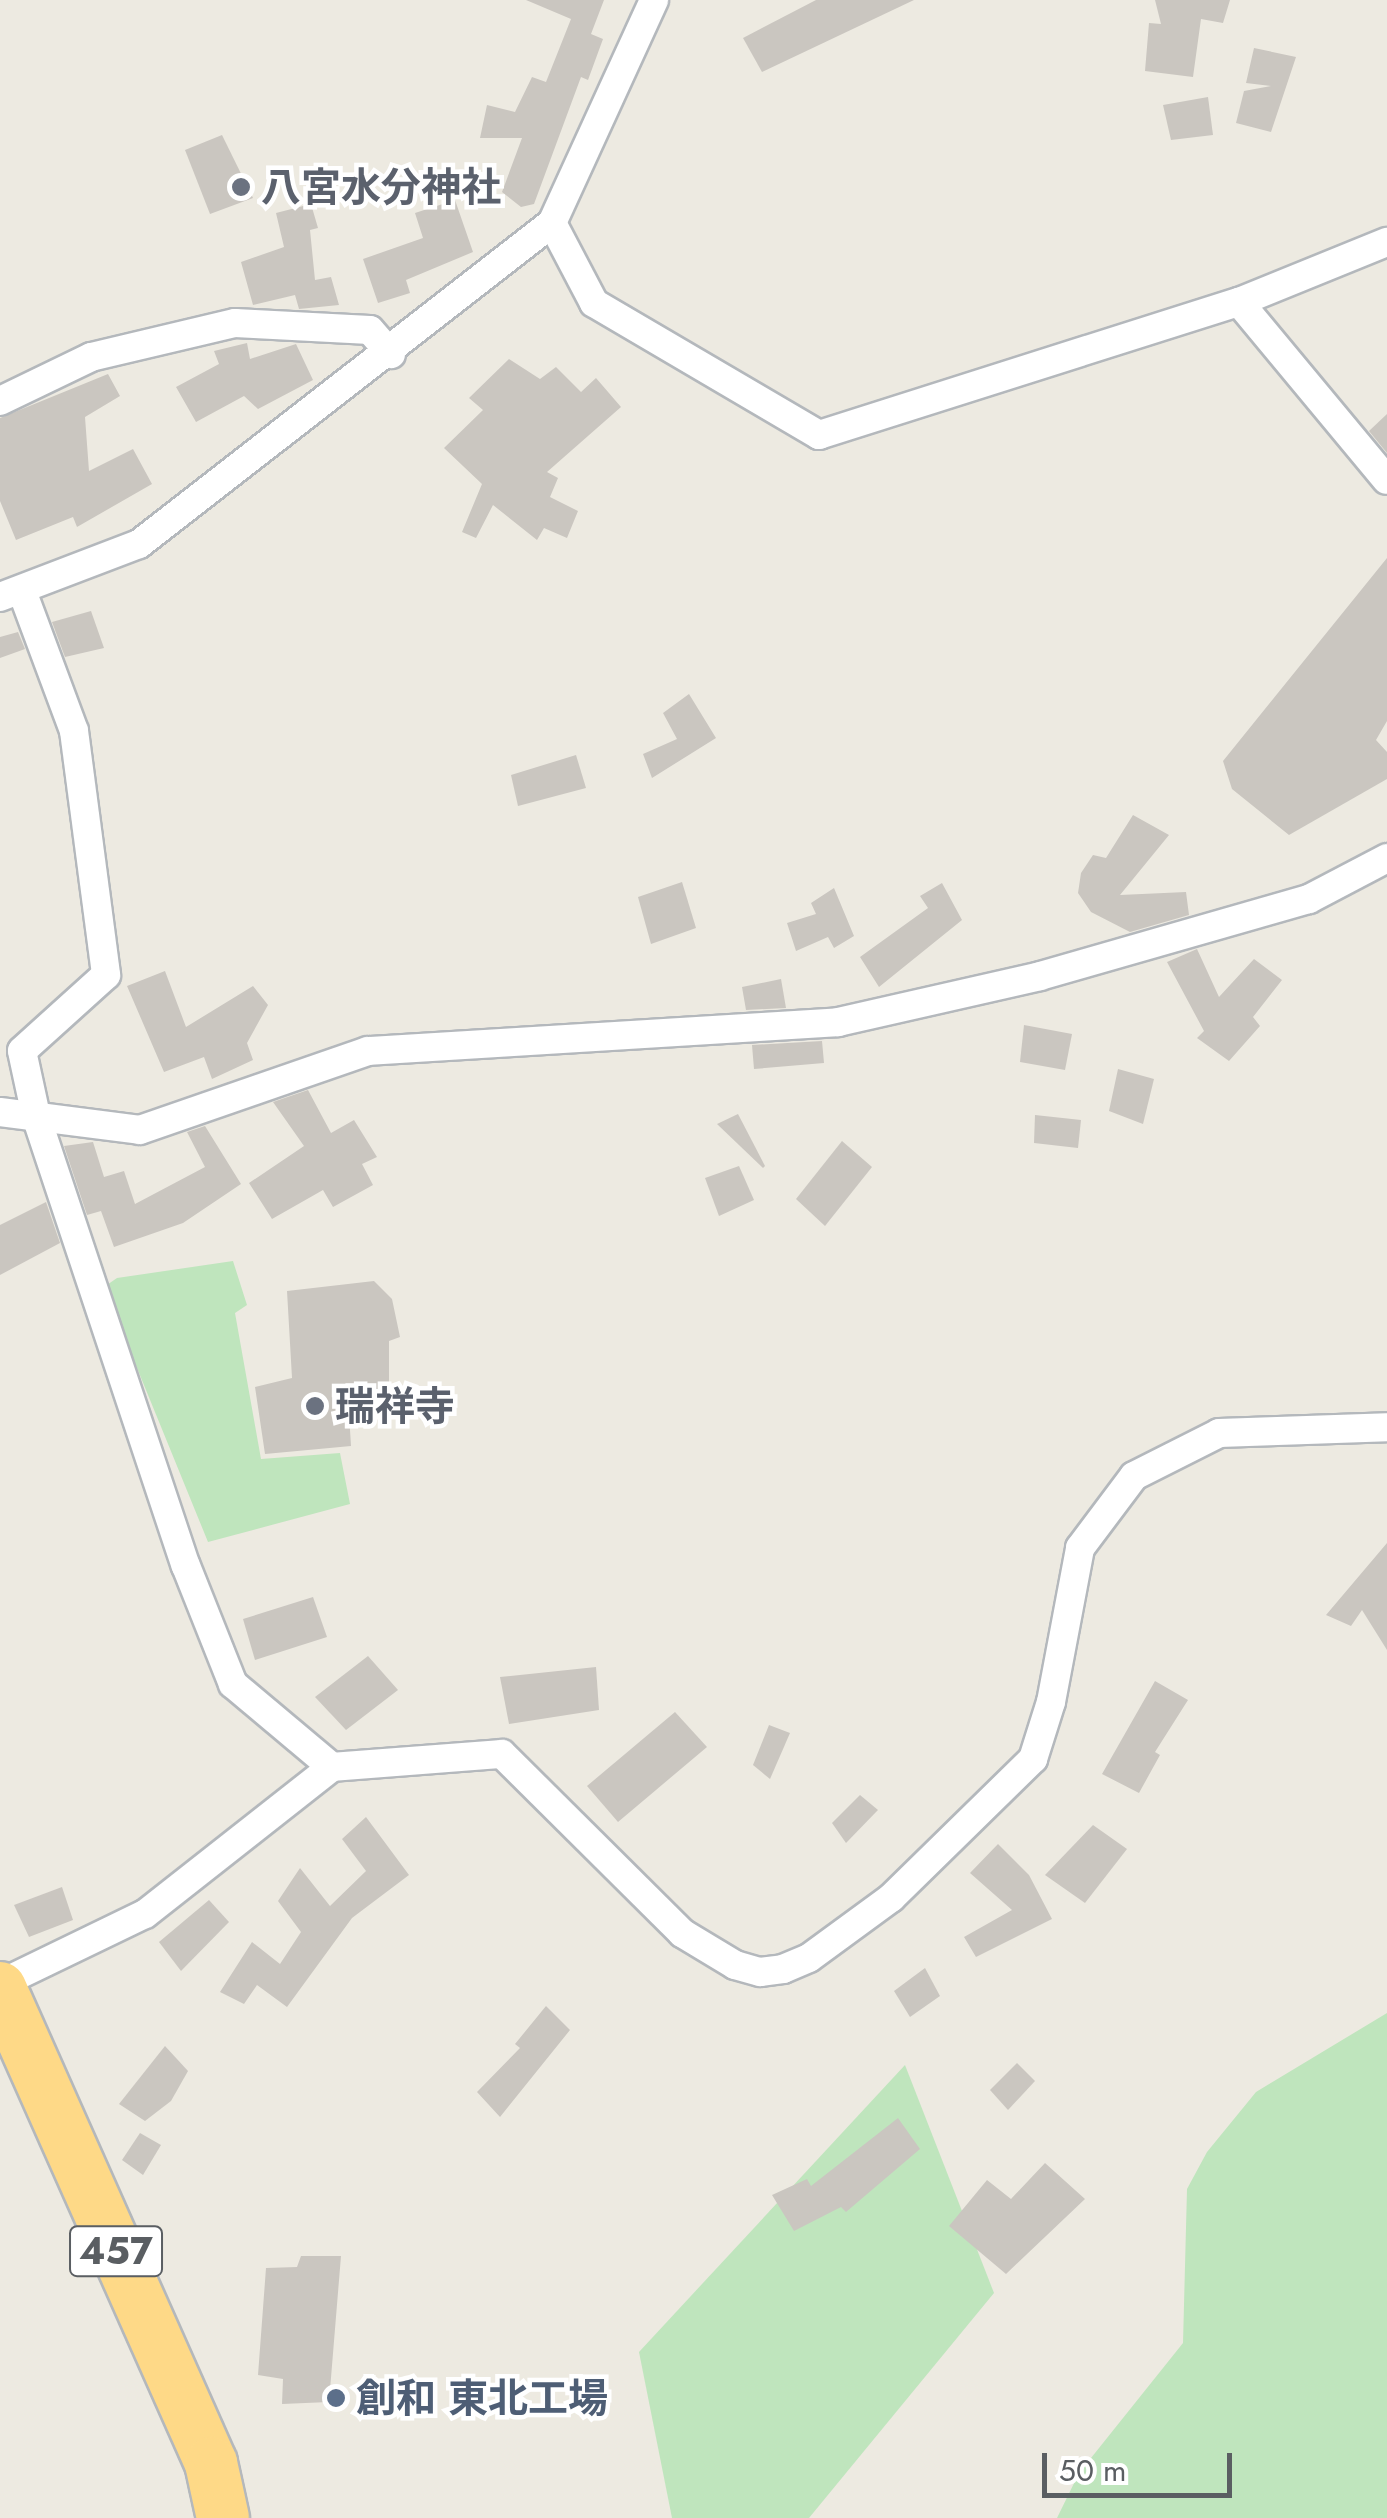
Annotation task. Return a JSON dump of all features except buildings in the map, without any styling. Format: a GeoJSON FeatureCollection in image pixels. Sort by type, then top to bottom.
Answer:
{"type":"FeatureCollection","features":[{"type":"Feature","properties":{"kind":"highway","name":"457"},"geometry":{"type":"LineString","coordinates":[[3,2002],[212,2464],[223,2518]]}},
{"type":"Feature","properties":{"kind":"street"},"geometry":{"type":"LineString","coordinates":[[332,1766],[233,1684],[186,1566],[36,1116],[22,1051],[106,975],[74,731],[11,594],[140,544],[391,354],[552,223],[654,0]]}},
{"type":"Feature","properties":{"kind":"street"},"geometry":{"type":"LineString","coordinates":[[552,223],[594,303],[819,436],[1239,302],[1387,242]]}},
{"type":"Feature","properties":{"kind":"street"},"geometry":{"type":"LineString","coordinates":[[1239,302],[1387,480]]}},
{"type":"Feature","properties":{"kind":"street"},"geometry":{"type":"LineString","coordinates":[[0,401],[92,356],[235,324],[370,330],[391,354]]}},
{"type":"Feature","properties":{"kind":"street"},"geometry":{"type":"LineString","coordinates":[[0,1112],[140,1130],[368,1051],[838,1022],[1040,976],[1309,899],[1387,858]]}},
{"type":"Feature","properties":{"kind":"street"},"geometry":{"type":"LineString","coordinates":[[3,2002],[145,1914],[332,1766],[502,1754],[682,1933],[735,1964],[760,1972],[782,1969],[809,1958],[891,1898],[1033,1759],[1051,1702],[1080,1548],[1134,1476],[1218,1433],[1387,1427]]}},
{"type":"Feature","properties":{"kind":"green space"},"geometry":{"type":"Polygon","coordinates":[[[233,1261],[247,1305],[235,1313],[261,1459],[340,1453],[350,1504],[208,1542],[104,1287],[117,1278],[233,1261]]]}},
{"type":"Feature","properties":{"kind":"green space"},"geometry":{"type":"Polygon","coordinates":[[[1387,2013],[1387,2518],[1057,2518],[1079,2473],[1183,2343],[1187,2189],[1207,2152],[1256,2092],[1387,2013]]]}},
{"type":"Feature","properties":{"kind":"green space"},"geometry":{"type":"Polygon","coordinates":[[[905,2065],[994,2293],[809,2518],[672,2518],[639,2352],[905,2065]]]}},
{"type":"Feature","properties":{"kind":"place","name":"八宮水分神社"},"geometry":{"type":"Point","coordinates":[241,187]}},
{"type":"Feature","properties":{"kind":"place","name":"瑞祥寺"},"geometry":{"type":"Point","coordinates":[315,1406]}},
{"type":"Feature","properties":{"kind":"place","name":"創和 東北工場"},"geometry":{"type":"Point","coordinates":[336,2398]}}]}
